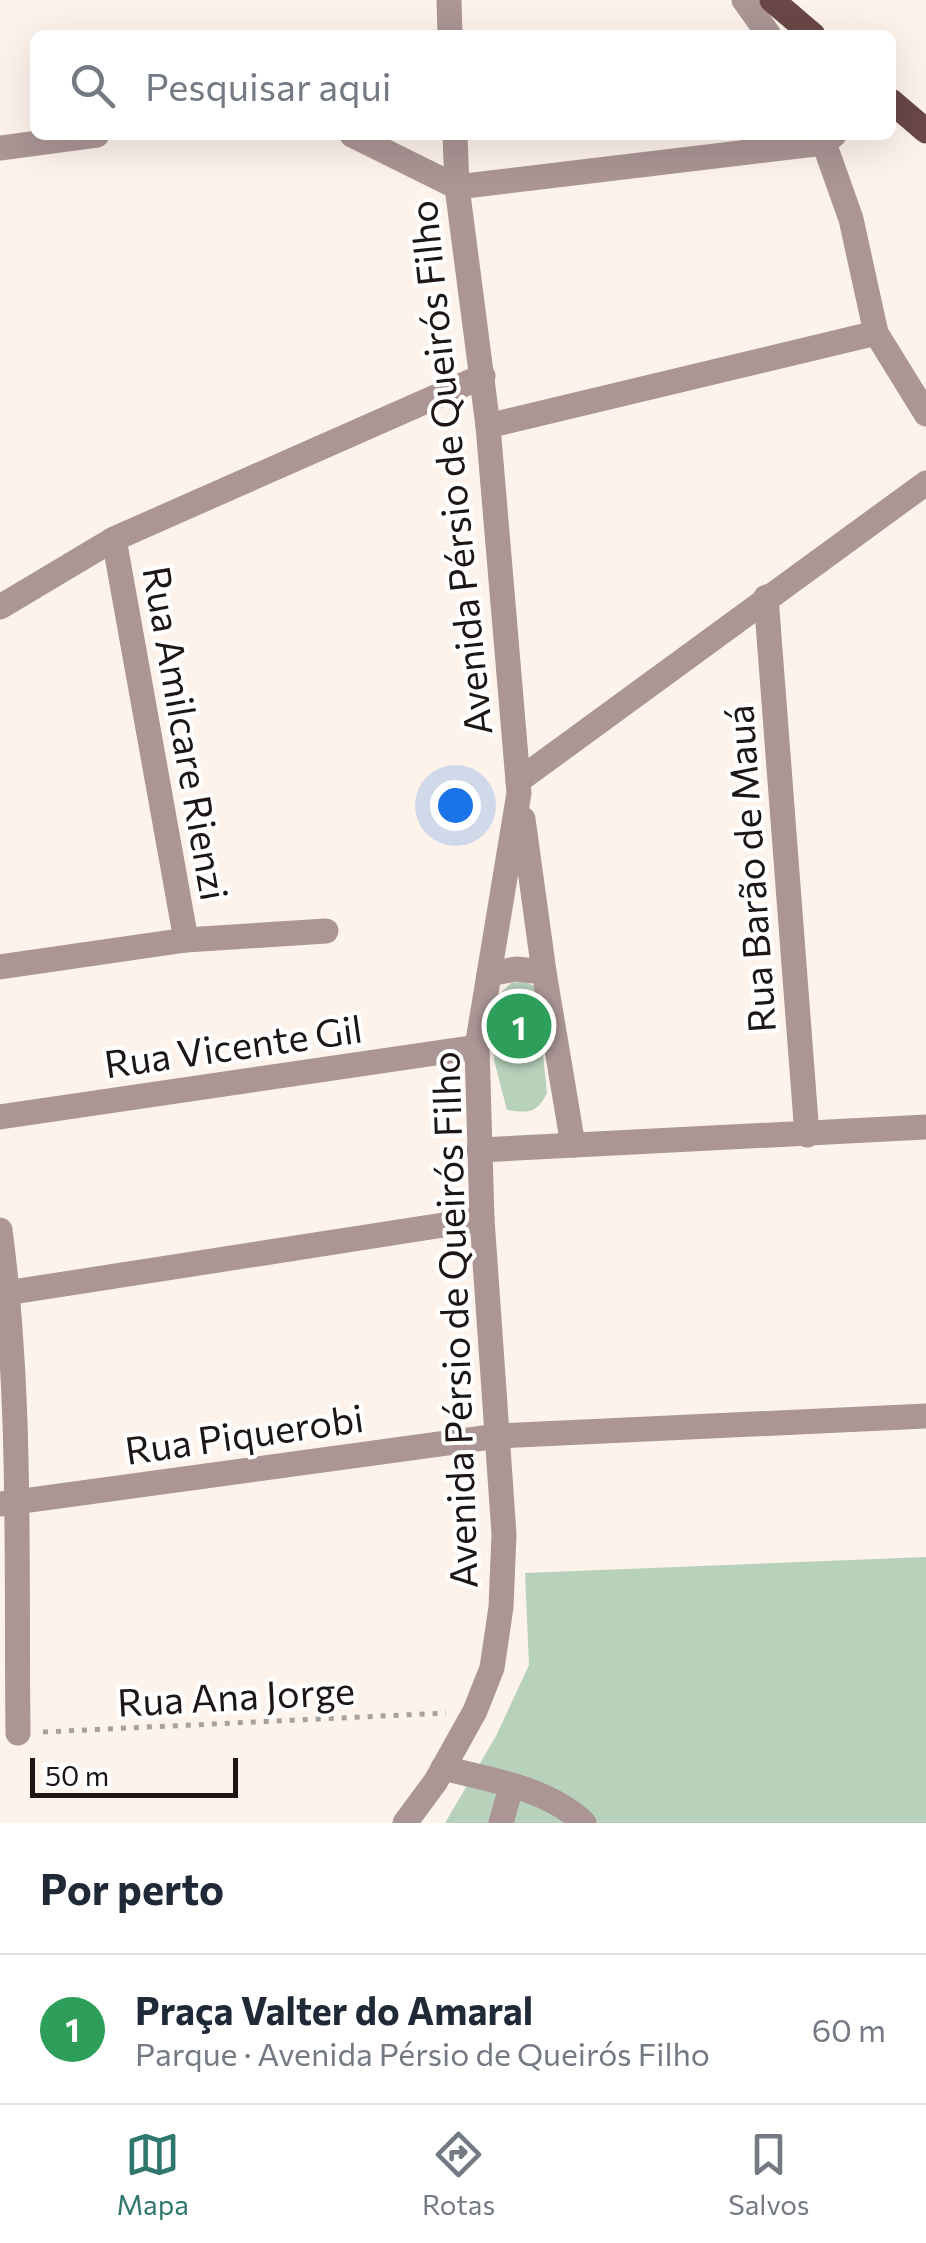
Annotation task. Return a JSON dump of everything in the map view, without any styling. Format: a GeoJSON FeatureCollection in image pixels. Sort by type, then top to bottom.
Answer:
{"type":"FeatureCollection","features":[{"type":"Feature","properties":{"kind":"main road"},"geometry":{"type":"LineString","coordinates":[[772,0],[807,30]]}},
{"type":"Feature","properties":{"kind":"main road"},"geometry":{"type":"LineString","coordinates":[[896,105],[926,131]]}},
{"type":"Feature","properties":{"kind":"street"},"geometry":{"type":"LineString","coordinates":[[449,0],[450,30]]}},
{"type":"Feature","properties":{"kind":"street"},"geometry":{"type":"LineString","coordinates":[[744,0],[765,30]]}},
{"type":"Feature","properties":{"kind":"street"},"geometry":{"type":"LineString","coordinates":[[0,148],[60,140]]}},
{"type":"Feature","properties":{"kind":"street"},"geometry":{"type":"LineString","coordinates":[[362,140],[457,186],[811,140]]}},
{"type":"Feature","properties":{"kind":"street","name":"Avenida Pérsio de Queirós Filho"},"geometry":{"type":"LineString","coordinates":[[455,140],[457,186],[488,426],[519,787],[573,1144]]}},
{"type":"Feature","properties":{"kind":"street"},"geometry":{"type":"LineString","coordinates":[[827,140],[851,218],[876,333],[926,414]]}},
{"type":"Feature","properties":{"kind":"street"},"geometry":{"type":"LineString","coordinates":[[488,426],[876,333]]}},
{"type":"Feature","properties":{"kind":"street"},"geometry":{"type":"LineString","coordinates":[[0,608],[114,539],[483,376]]}},
{"type":"Feature","properties":{"kind":"street"},"geometry":{"type":"LineString","coordinates":[[519,787],[766,597],[926,483]]}},
{"type":"Feature","properties":{"kind":"street","name":"Rua Amilcare Rienzi"},"geometry":{"type":"LineString","coordinates":[[114,539],[186,940]]}},
{"type":"Feature","properties":{"kind":"street","name":"Rua Barão de Mauá"},"geometry":{"type":"LineString","coordinates":[[766,597],[807,1135]]}},
{"type":"Feature","properties":{"kind":"street","name":"Avenida Pérsio de Queirós Filho"},"geometry":{"type":"LineString","coordinates":[[404,1823],[443,1768],[475,1711],[492,1668],[502,1607],[504,1534],[482,1219],[476,1047],[519,787]]}},
{"type":"Feature","properties":{"kind":"street"},"geometry":{"type":"LineString","coordinates":[[0,967],[186,940],[326,931]]}},
{"type":"Feature","properties":{"kind":"street"},"geometry":{"type":"LineString","coordinates":[[490,974],[516,970],[544,972]]}},
{"type":"Feature","properties":{"kind":"street","name":"Rua Vicente Gil"},"geometry":{"type":"LineString","coordinates":[[0,1117],[476,1047]]}},
{"type":"Feature","properties":{"kind":"street"},"geometry":{"type":"LineString","coordinates":[[479,1150],[926,1127]]}},
{"type":"Feature","properties":{"kind":"street"},"geometry":{"type":"LineString","coordinates":[[4,1292],[482,1219]]}},
{"type":"Feature","properties":{"kind":"street"},"geometry":{"type":"LineString","coordinates":[[0,1230],[18,1733]]}},
{"type":"Feature","properties":{"kind":"street","name":"Rua Piquerobi"},"geometry":{"type":"LineString","coordinates":[[8,1503],[498,1436],[926,1416]]}},
{"type":"Feature","properties":{"kind":"street"},"geometry":{"type":"LineString","coordinates":[[443,1768],[511,1786],[568,1808],[584,1823]]}},
{"type":"Feature","properties":{"kind":"street"},"geometry":{"type":"LineString","coordinates":[[501,1823],[511,1786]]}},
{"type":"Feature","properties":{"kind":"path","name":"Rua Ana Jorge"},"geometry":{"type":"LineString","coordinates":[[18,1733],[475,1711]]}},
{"type":"Feature","properties":{"kind":"green space"},"geometry":{"type":"Polygon","coordinates":[[[524,981],[536,987],[547,1093],[535,1108],[521,1112],[507,1110],[494,1060],[502,992],[511,983],[524,981]]]}},
{"type":"Feature","properties":{"kind":"green space"},"geometry":{"type":"Polygon","coordinates":[[[926,1557],[926,1823],[445,1823],[496,1736],[529,1665],[525,1573],[926,1557]]]}},
{"type":"Feature","properties":{"kind":"place","name":"Praça Valter do Amaral"},"geometry":{"type":"Point","coordinates":[519,1026]}}]}
